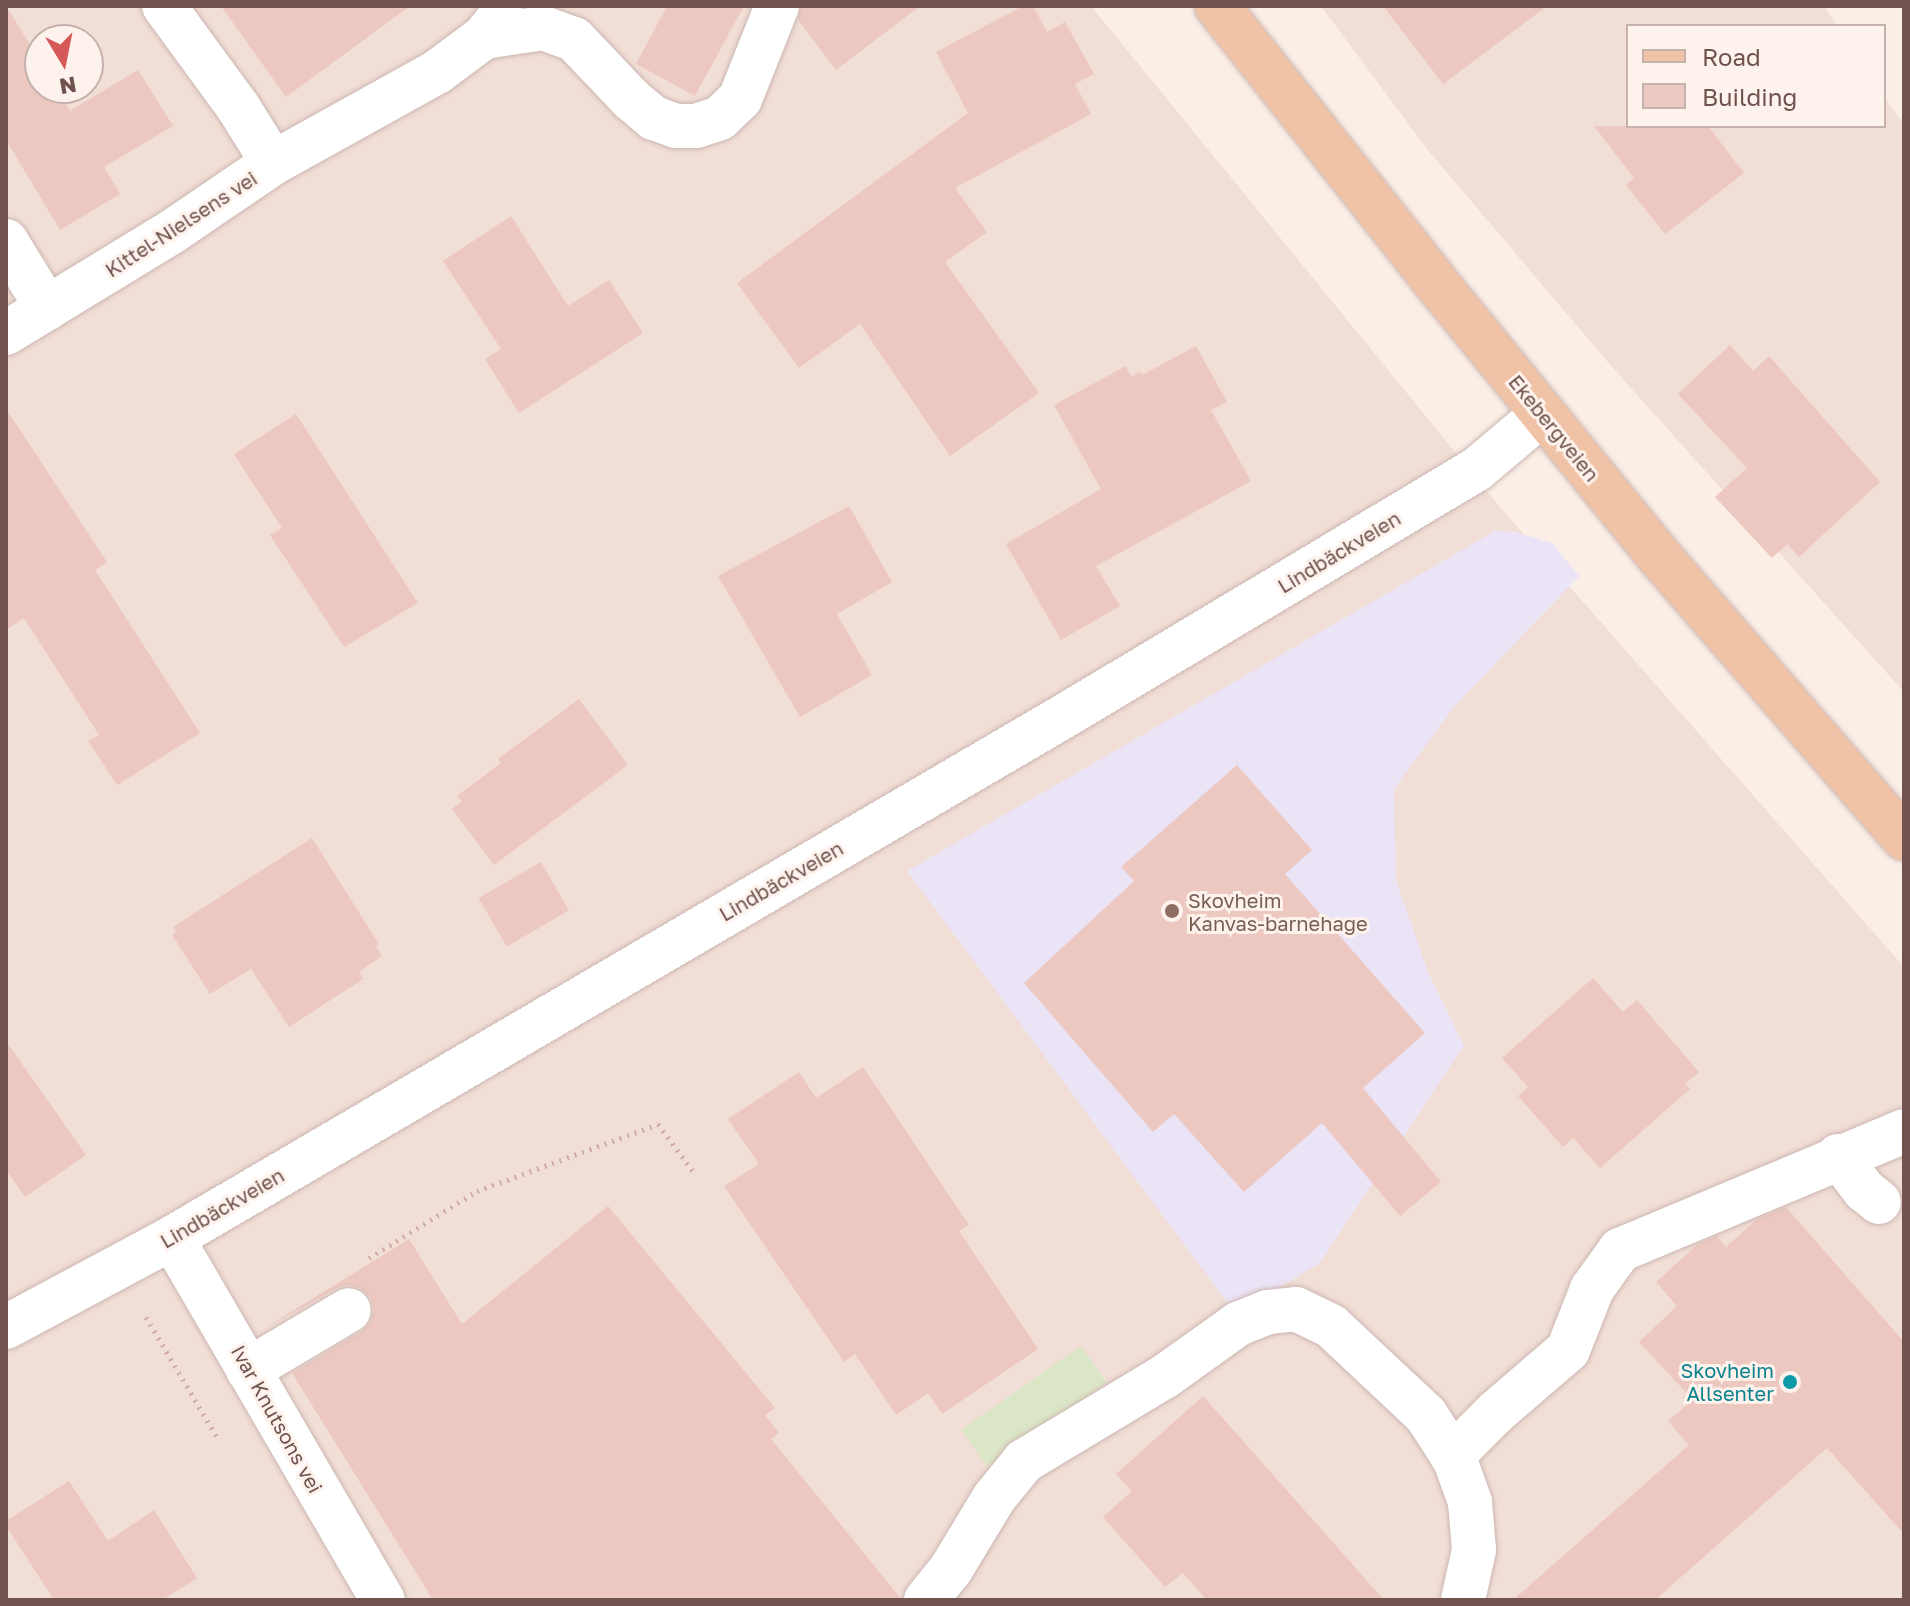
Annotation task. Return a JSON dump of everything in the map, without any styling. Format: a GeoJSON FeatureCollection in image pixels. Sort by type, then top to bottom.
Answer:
{"type":"FeatureCollection","features":[{"type":"Feature","properties":{"kind":"main road","name":"Ekebergveien"},"geometry":{"type":"LineString","coordinates":[[1217,6],[1658,555],[1904,838]]}},
{"type":"Feature","properties":{"kind":"street","name":"Kittel-Nielsens vei"},"geometry":{"type":"LineString","coordinates":[[6,333],[173,231],[273,163],[238,107],[164,6]]}},
{"type":"Feature","properties":{"kind":"street"},"geometry":{"type":"LineString","coordinates":[[273,163],[437,72],[494,21],[543,28],[574,39],[631,99],[654,118],[676,126],[696,126],[720,118],[740,99],[777,6]]}},
{"type":"Feature","properties":{"kind":"street"},"geometry":{"type":"LineString","coordinates":[[6,241],[47,308]]}},
{"type":"Feature","properties":{"kind":"street","name":"Lindbäckveien"},"geometry":{"type":"LineString","coordinates":[[10,1315],[172,1238],[1452,485],[1477,469],[1542,414]]}},
{"type":"Feature","properties":{"kind":"street"},"geometry":{"type":"LineString","coordinates":[[1452,1456],[1496,1412],[1568,1350],[1592,1289],[1620,1250],[1838,1156],[1904,1131]]}},
{"type":"Feature","properties":{"kind":"street"},"geometry":{"type":"LineString","coordinates":[[1838,1156],[1864,1190],[1879,1202]]}},
{"type":"Feature","properties":{"kind":"street","name":"Ivar Knutsons vei"},"geometry":{"type":"LineString","coordinates":[[172,1238],[383,1600]]}},
{"type":"Feature","properties":{"kind":"street"},"geometry":{"type":"LineString","coordinates":[[926,1600],[951,1569],[994,1498],[1024,1461],[1164,1377],[1238,1324],[1268,1312],[1296,1309],[1331,1326],[1426,1415],[1452,1456],[1470,1502],[1474,1550],[1463,1600]]}},
{"type":"Feature","properties":{"kind":"street"},"geometry":{"type":"LineString","coordinates":[[248,1370],[349,1310]]}},
{"type":"Feature","properties":{"kind":"path"},"geometry":{"type":"LineString","coordinates":[[422,1224],[477,1191],[658,1124],[695,1174]]}},
{"type":"Feature","properties":{"kind":"shaded area"},"geometry":{"type":"Polygon","coordinates":[[[6,6],[1091,6],[1504,512],[1904,967],[1904,1600],[6,1600],[6,6]]]}},
{"type":"Feature","properties":{"kind":"shaded area"},"geometry":{"type":"Polygon","coordinates":[[[1321,6],[1824,6],[1836,24],[1626,24],[1626,128],[1886,128],[1886,99],[1900,119],[1904,116],[1904,692],[1612,367],[1427,149],[1321,6]]]}},
{"type":"Feature","properties":{"kind":"shaded area","name":"Skovheim Kanvas-barnehage"},"geometry":{"type":"Polygon","coordinates":[[[1495,531],[1516,532],[1552,543],[1579,576],[1454,707],[1394,789],[1396,880],[1428,972],[1464,1046],[1319,1264],[1235,1313],[907,871],[1495,531]]]}},
{"type":"Feature","properties":{"kind":"green space"},"geometry":{"type":"Polygon","coordinates":[[[1081,1346],[1107,1383],[987,1467],[961,1430],[1081,1346]]]}},
{"type":"Feature","properties":{"kind":"building"},"geometry":{"type":"Polygon","coordinates":[[[6,6],[24,35],[24,104],[66,104],[70,111],[82,104],[104,104],[104,90],[138,70],[173,126],[104,167],[120,194],[60,230],[6,140],[6,6]]]}},
{"type":"Feature","properties":{"kind":"building"},"geometry":{"type":"Polygon","coordinates":[[[221,6],[410,6],[286,97],[221,6]]]}},
{"type":"Feature","properties":{"kind":"building"},"geometry":{"type":"Polygon","coordinates":[[[667,6],[744,6],[695,96],[636,64],[667,6]]]}},
{"type":"Feature","properties":{"kind":"building"},"geometry":{"type":"Polygon","coordinates":[[[801,6],[920,6],[836,70],[798,20],[801,6]]]}},
{"type":"Feature","properties":{"kind":"building"},"geometry":{"type":"Polygon","coordinates":[[[1023,6],[1033,6],[1047,32],[1065,22],[1094,74],[1075,84],[1091,114],[955,188],[987,232],[945,262],[1039,393],[950,456],[860,324],[799,368],[737,283],[968,113],[936,52],[1023,6]]]}},
{"type":"Feature","properties":{"kind":"building"},"geometry":{"type":"Polygon","coordinates":[[[1383,6],[1547,6],[1443,84],[1383,6]]]}},
{"type":"Feature","properties":{"kind":"building"},"geometry":{"type":"Polygon","coordinates":[[[1594,126],[1710,128],[1744,173],[1665,234],[1626,185],[1634,178],[1594,126]]]}},
{"type":"Feature","properties":{"kind":"building"},"geometry":{"type":"Polygon","coordinates":[[[511,216],[568,306],[609,280],[643,333],[519,413],[485,359],[501,349],[443,261],[511,216]]]}},
{"type":"Feature","properties":{"kind":"building"},"geometry":{"type":"Polygon","coordinates":[[[1730,345],[1753,371],[1769,356],[1880,482],[1799,557],[1787,544],[1772,558],[1715,497],[1747,468],[1678,394],[1730,345]]]}},
{"type":"Feature","properties":{"kind":"building"},"geometry":{"type":"Polygon","coordinates":[[[1196,346],[1227,402],[1211,410],[1251,481],[1096,566],[1120,606],[1061,640],[1006,544],[1101,489],[1054,405],[1126,366],[1131,377],[1140,372],[1142,375],[1196,346]]]}},
{"type":"Feature","properties":{"kind":"building"},"geometry":{"type":"Polygon","coordinates":[[[6,409],[107,562],[95,570],[200,733],[117,785],[88,741],[99,735],[24,618],[6,630],[6,409]]]}},
{"type":"Feature","properties":{"kind":"building"},"geometry":{"type":"Polygon","coordinates":[[[296,414],[418,603],[344,647],[270,535],[282,528],[234,454],[296,414]]]}},
{"type":"Feature","properties":{"kind":"building"},"geometry":{"type":"Polygon","coordinates":[[[849,506],[892,582],[837,614],[872,675],[800,717],[718,576],[849,506]]]}},
{"type":"Feature","properties":{"kind":"building"},"geometry":{"type":"Polygon","coordinates":[[[579,699],[628,765],[494,865],[452,809],[462,801],[457,796],[501,763],[498,759],[579,699]]]}},
{"type":"Feature","properties":{"kind":"building"},"geometry":{"type":"Polygon","coordinates":[[[1237,765],[1312,850],[1285,874],[1425,1033],[1363,1088],[1441,1182],[1400,1216],[1322,1123],[1244,1192],[1174,1114],[1153,1132],[1024,983],[1134,881],[1121,867],[1237,765]]]}},
{"type":"Feature","properties":{"kind":"building"},"geometry":{"type":"Polygon","coordinates":[[[312,838],[379,944],[376,946],[382,956],[359,972],[363,979],[289,1027],[251,969],[210,994],[172,935],[176,932],[173,927],[312,838]]]}},
{"type":"Feature","properties":{"kind":"building"},"geometry":{"type":"Polygon","coordinates":[[[541,862],[569,910],[507,946],[479,898],[541,862]]]}},
{"type":"Feature","properties":{"kind":"building"},"geometry":{"type":"Polygon","coordinates":[[[1593,978],[1623,1012],[1637,1000],[1699,1072],[1685,1084],[1690,1089],[1600,1168],[1573,1138],[1563,1147],[1518,1096],[1528,1087],[1502,1058],[1593,978]]]}},
{"type":"Feature","properties":{"kind":"building"},"geometry":{"type":"Polygon","coordinates":[[[6,1041],[86,1155],[25,1197],[6,1170],[6,1041]]]}},
{"type":"Feature","properties":{"kind":"building"},"geometry":{"type":"Polygon","coordinates":[[[863,1067],[969,1225],[959,1231],[1038,1349],[942,1414],[928,1393],[896,1415],[855,1354],[844,1362],[724,1186],[759,1164],[728,1119],[799,1072],[816,1098],[863,1067]]]}},
{"type":"Feature","properties":{"kind":"building"},"geometry":{"type":"Polygon","coordinates":[[[608,1206],[775,1408],[765,1415],[779,1433],[771,1439],[902,1600],[433,1600],[292,1373],[362,1331],[370,1323],[374,1310],[370,1297],[360,1288],[349,1285],[337,1288],[265,1328],[409,1239],[462,1324],[608,1206]]]}},
{"type":"Feature","properties":{"kind":"building","name":"Skovheim Allsenter"},"geometry":{"type":"Polygon","coordinates":[[[1786,1207],[1904,1342],[1904,1534],[1827,1448],[1655,1600],[1513,1600],[1689,1445],[1668,1421],[1693,1400],[1639,1342],[1677,1306],[1656,1282],[1698,1244],[1717,1236],[1726,1247],[1756,1220],[1786,1207]]]}},
{"type":"Feature","properties":{"kind":"building"},"geometry":{"type":"Polygon","coordinates":[[[1203,1396],[1384,1600],[1207,1600],[1183,1573],[1165,1587],[1103,1517],[1132,1491],[1116,1474],[1203,1396]]]}},
{"type":"Feature","properties":{"kind":"building"},"geometry":{"type":"Polygon","coordinates":[[[69,1481],[108,1541],[154,1510],[197,1578],[162,1600],[54,1600],[6,1526],[6,1521],[69,1481]]]}},
{"type":"Feature","properties":{"kind":"place","name":"Skovheim Kanvas-barnehage"},"geometry":{"type":"Point","coordinates":[1172,911]}},
{"type":"Feature","properties":{"kind":"place","name":"Skovheim Allsenter"},"geometry":{"type":"Point","coordinates":[1790,1382]}}]}
